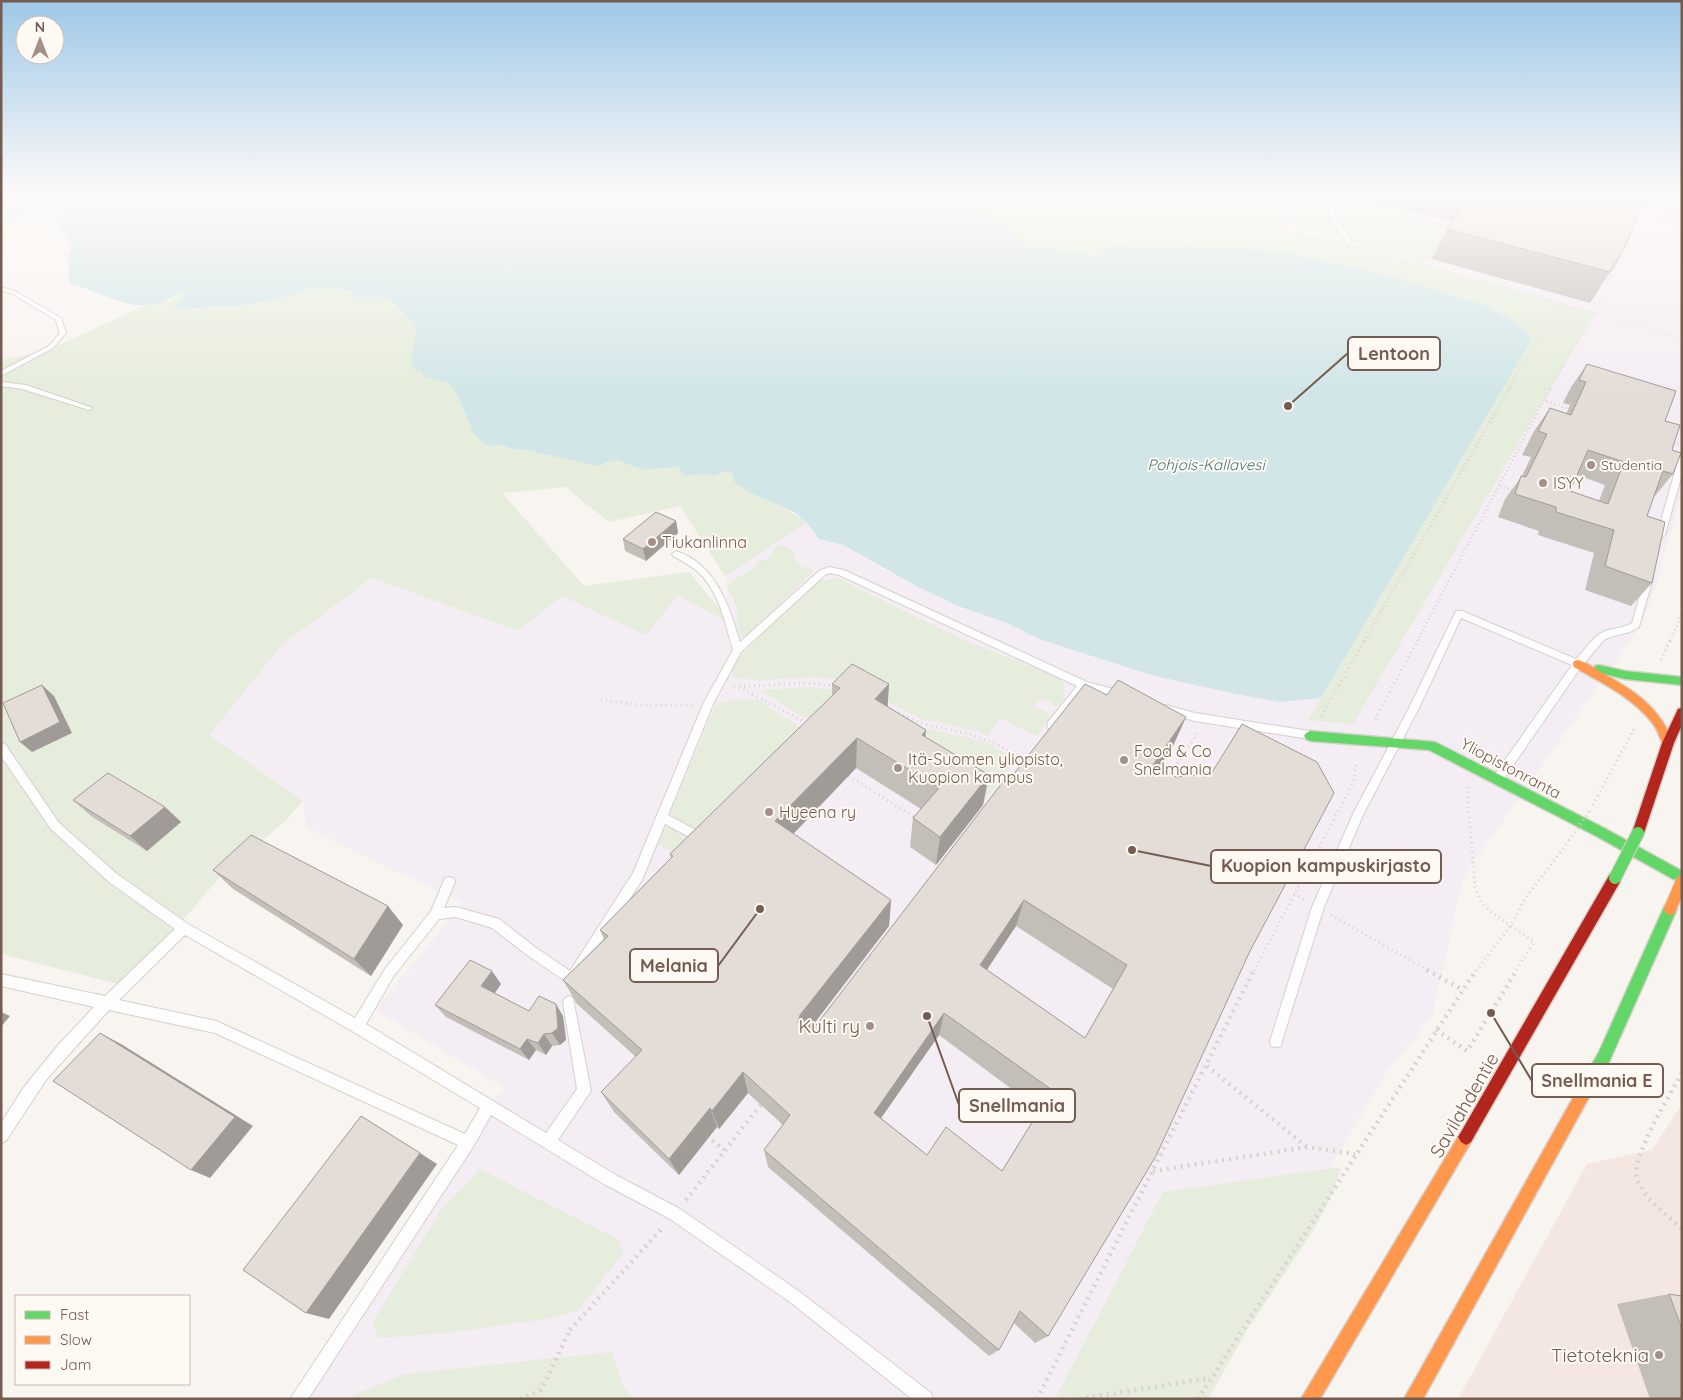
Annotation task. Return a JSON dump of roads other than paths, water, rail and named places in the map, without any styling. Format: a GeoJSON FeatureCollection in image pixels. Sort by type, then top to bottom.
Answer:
{"type":"FeatureCollection","features":[{"type":"Feature","properties":{"kind":"main road"},"geometry":{"type":"LineString","coordinates":[[1578,664],[1625,675],[1682,681]]}},
{"type":"Feature","properties":{"kind":"main road"},"geometry":{"type":"LineString","coordinates":[[1578,664],[1625,693],[1643,708],[1657,721],[1668,744]]}},
{"type":"Feature","properties":{"kind":"main road","name":"Savilahdentie"},"geometry":{"type":"LineString","coordinates":[[1310,1399],[1480,1114],[1614,878],[1638,833],[1668,744],[1682,712]]}},
{"type":"Feature","properties":{"kind":"main road","name":"Yliopistonranta"},"geometry":{"type":"LineString","coordinates":[[1310,736],[1431,745],[1600,832],[1682,879]]}},
{"type":"Feature","properties":{"kind":"main road"},"geometry":{"type":"LineString","coordinates":[[1413,1399],[1604,1056],[1682,879]]}},
{"type":"Feature","properties":{"kind":"lane"},"geometry":{"type":"LineString","coordinates":[[1,289],[13,292],[59,319],[63,333],[51,346],[1,374]]}},
{"type":"Feature","properties":{"kind":"lane"},"geometry":{"type":"LineString","coordinates":[[1,384],[23,388],[89,408]]}},
{"type":"Feature","properties":{"kind":"lane"},"geometry":{"type":"LineString","coordinates":[[1659,542],[1682,459]]}},
{"type":"Feature","properties":{"kind":"lane"},"geometry":{"type":"LineString","coordinates":[[676,554],[699,568],[715,585],[727,612],[738,650]]}},
{"type":"Feature","properties":{"kind":"lane"},"geometry":{"type":"LineString","coordinates":[[436,914],[456,912],[494,923],[572,979],[638,876],[708,705],[738,650],[822,573],[829,570],[841,572],[1084,685],[1130,698]]}},
{"type":"Feature","properties":{"kind":"lane"},"geometry":{"type":"LineString","coordinates":[[1497,780],[1578,664],[1601,638],[1608,634],[1627,630],[1636,625],[1651,570]]}},
{"type":"Feature","properties":{"kind":"lane"},"geometry":{"type":"LineString","coordinates":[[1276,1041],[1318,907],[1358,814],[1396,742],[1459,613],[1578,664]]}},
{"type":"Feature","properties":{"kind":"lane"},"geometry":{"type":"LineString","coordinates":[[1043,738],[1084,685]]}},
{"type":"Feature","properties":{"kind":"lane"},"geometry":{"type":"LineString","coordinates":[[1158,706],[1195,717],[1310,736]]}},
{"type":"Feature","properties":{"kind":"lane"},"geometry":{"type":"LineString","coordinates":[[1,747],[55,826],[113,878],[184,928],[357,1026],[609,1178],[675,1214],[795,1297],[925,1399]]}},
{"type":"Feature","properties":{"kind":"lane"},"geometry":{"type":"LineString","coordinates":[[662,817],[709,842]]}},
{"type":"Feature","properties":{"kind":"lane"},"geometry":{"type":"LineString","coordinates":[[357,1026],[389,973],[436,914],[449,882]]}},
{"type":"Feature","properties":{"kind":"lane"},"geometry":{"type":"LineString","coordinates":[[1,1136],[28,1093],[48,1066],[184,928]]}},
{"type":"Feature","properties":{"kind":"lane"},"geometry":{"type":"LineString","coordinates":[[1,980],[216,1027],[468,1142]]}},
{"type":"Feature","properties":{"kind":"lane"},"geometry":{"type":"LineString","coordinates":[[549,1141],[584,1091],[569,1002]]}},
{"type":"Feature","properties":{"kind":"lane"},"geometry":{"type":"LineString","coordinates":[[298,1399],[468,1142],[489,1105]]}},
{"type":"Feature","properties":{"kind":"water","name":"Pohjois-Kallavesi"},"geometry":{"type":"Polygon","coordinates":[[[67,258],[1312,258],[1391,276],[1484,305],[1509,318],[1528,334],[1530,342],[1321,698],[1281,702],[1151,675],[1039,639],[1007,623],[958,606],[918,587],[843,545],[819,539],[807,523],[794,512],[753,494],[735,483],[732,473],[724,472],[714,476],[702,474],[685,476],[678,467],[643,470],[617,460],[597,466],[526,450],[512,449],[502,445],[487,446],[474,434],[457,394],[448,382],[424,377],[422,371],[415,371],[411,361],[417,326],[396,305],[385,298],[354,298],[351,291],[322,288],[242,306],[174,309],[185,295],[183,292],[151,305],[126,303],[69,284],[67,258]]]}},
{"type":"Feature","properties":{"kind":"place","name":"Lentoon"},"geometry":{"type":"Point","coordinates":[1288,406]}},
{"type":"Feature","properties":{"kind":"place","name":"Studentia"},"geometry":{"type":"Point","coordinates":[1591,465]}},
{"type":"Feature","properties":{"kind":"place","name":"ISYY"},"geometry":{"type":"Point","coordinates":[1543,483]}},
{"type":"Feature","properties":{"kind":"place","name":"Tiukanlinna"},"geometry":{"type":"Point","coordinates":[652,542]}},
{"type":"Feature","properties":{"kind":"place","name":"Food & Co Snelmania"},"geometry":{"type":"Point","coordinates":[1124,760]}},
{"type":"Feature","properties":{"kind":"place","name":"Itä-Suomen yliopisto, Kuopion kampus"},"geometry":{"type":"Point","coordinates":[898,768]}},
{"type":"Feature","properties":{"kind":"place","name":"Hyeena ry"},"geometry":{"type":"Point","coordinates":[769,812]}},
{"type":"Feature","properties":{"kind":"place","name":"Kuopion kampuskirjasto"},"geometry":{"type":"Point","coordinates":[1132,850]}},
{"type":"Feature","properties":{"kind":"place","name":"Melania"},"geometry":{"type":"Point","coordinates":[760,909]}},
{"type":"Feature","properties":{"kind":"place","name":"Snellmania E"},"geometry":{"type":"Point","coordinates":[1491,1013]}},
{"type":"Feature","properties":{"kind":"place","name":"Snellmania"},"geometry":{"type":"Point","coordinates":[927,1016]}},
{"type":"Feature","properties":{"kind":"place","name":"Kulti ry"},"geometry":{"type":"Point","coordinates":[870,1026]}},
{"type":"Feature","properties":{"kind":"place","name":"Tietoteknia"},"geometry":{"type":"Point","coordinates":[1659,1355]}}]}
